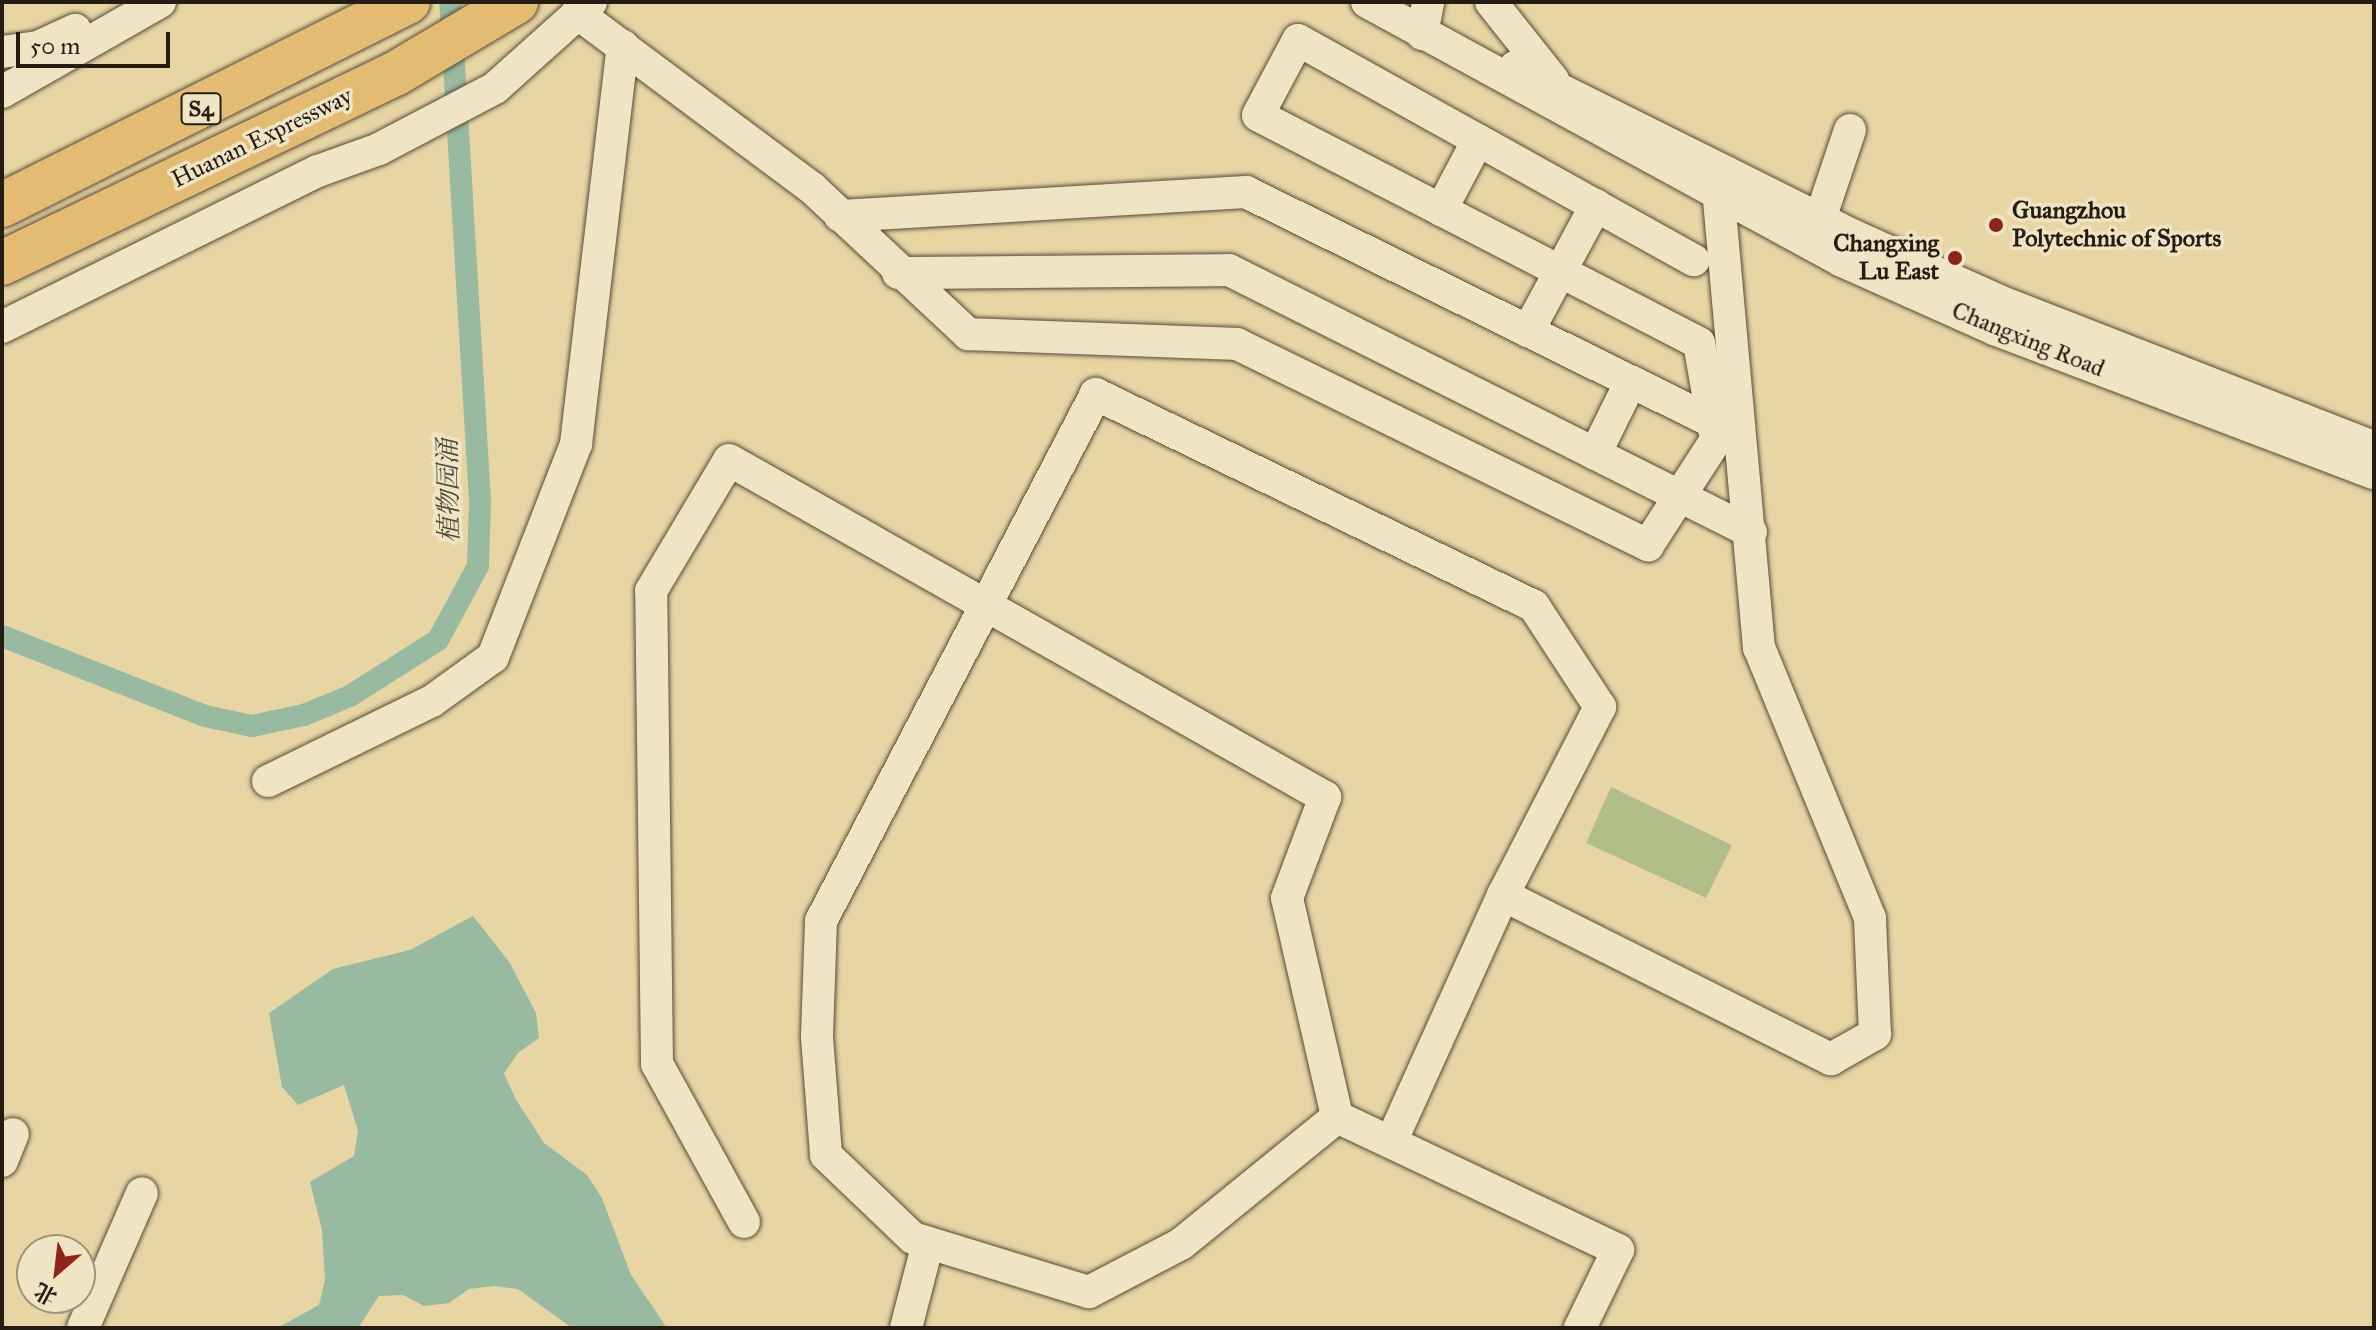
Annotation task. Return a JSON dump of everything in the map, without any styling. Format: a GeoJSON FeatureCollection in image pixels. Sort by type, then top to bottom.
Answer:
{"type":"FeatureCollection","features":[{"type":"Feature","properties":{"kind":"highway","name":"S4"},"geometry":{"type":"LineString","coordinates":[[2,205],[403,5]]}},
{"type":"Feature","properties":{"kind":"highway","name":"Huanan Expressway"},"geometry":{"type":"LineString","coordinates":[[2,263],[395,74],[502,11]]}},
{"type":"Feature","properties":{"kind":"street"},"geometry":{"type":"LineString","coordinates":[[12,68],[122,2]]}},
{"type":"Feature","properties":{"kind":"street"},"geometry":{"type":"LineString","coordinates":[[12,68],[160,2]]}},
{"type":"Feature","properties":{"kind":"street"},"geometry":{"type":"LineString","coordinates":[[1367,2],[1413,13]]}},
{"type":"Feature","properties":{"kind":"street"},"geometry":{"type":"LineString","coordinates":[[1491,2],[1555,83]]}},
{"type":"Feature","properties":{"kind":"street"},"geometry":{"type":"LineString","coordinates":[[2,327],[318,171],[379,149],[495,88],[584,8],[623,46],[812,188],[898,273],[968,334],[1237,344],[1648,545],[1677,495],[1716,440],[1699,343],[1258,115],[1298,40],[1694,260]]}},
{"type":"Feature","properties":{"kind":"street","name":"Changxing Road"},"geometry":{"type":"LineString","coordinates":[[1413,13],[1518,69],[1555,83],[1723,184],[1842,261],[1994,329],[2374,473]]}},
{"type":"Feature","properties":{"kind":"street","name":"Changxing Road"},"geometry":{"type":"LineString","coordinates":[[1413,13],[1723,184],[1820,219],[1999,301],[2374,447]]}},
{"type":"Feature","properties":{"kind":"street"},"geometry":{"type":"LineString","coordinates":[[268,781],[432,701],[493,657],[576,444],[623,46]]}},
{"type":"Feature","properties":{"kind":"street"},"geometry":{"type":"LineString","coordinates":[[1820,219],[1850,130]]}},
{"type":"Feature","properties":{"kind":"street"},"geometry":{"type":"LineString","coordinates":[[1441,210],[1478,140]]}},
{"type":"Feature","properties":{"kind":"street"},"geometry":{"type":"LineString","coordinates":[[1503,895],[1831,1059],[1875,1034],[1870,918],[1759,648],[1723,184]]}},
{"type":"Feature","properties":{"kind":"street"},"geometry":{"type":"LineString","coordinates":[[840,216],[1246,192],[1713,422]]}},
{"type":"Feature","properties":{"kind":"street"},"geometry":{"type":"LineString","coordinates":[[1528,331],[1596,205]]}},
{"type":"Feature","properties":{"kind":"street"},"geometry":{"type":"LineString","coordinates":[[898,273],[1229,270],[1751,532]]}},
{"type":"Feature","properties":{"kind":"street"},"geometry":{"type":"LineString","coordinates":[[1595,454],[1631,381]]}},
{"type":"Feature","properties":{"kind":"street"},"geometry":{"type":"LineString","coordinates":[[1337,1117],[1181,1244],[1089,1292],[913,1238],[826,1155],[817,1037],[821,921],[1096,394],[1534,606],[1600,707],[1503,895],[1391,1142]]}},
{"type":"Feature","properties":{"kind":"street"},"geometry":{"type":"LineString","coordinates":[[744,1222],[657,1064],[651,591],[729,460],[984,609],[1325,797],[1287,898],[1337,1117]]}},
{"type":"Feature","properties":{"kind":"street"},"geometry":{"type":"LineString","coordinates":[[1337,1117],[1618,1250],[1580,1328]]}},
{"type":"Feature","properties":{"kind":"street"},"geometry":{"type":"LineString","coordinates":[[83,1328],[142,1193]]}},
{"type":"Feature","properties":{"kind":"street"},"geometry":{"type":"LineString","coordinates":[[906,1328],[928,1243]]}},
{"type":"Feature","properties":{"kind":"shaded area"},"geometry":{"type":"Polygon","coordinates":[[[1611,787],[1732,845],[1706,898],[1586,843],[1611,787]]]}},
{"type":"Feature","properties":{"kind":"shaded area"},"geometry":{"type":"Polygon","coordinates":[[[473,916],[510,963],[536,1013],[539,1038],[518,1053],[504,1073],[515,1098],[544,1143],[587,1175],[602,1198],[631,1275],[667,1328],[572,1328],[518,1289],[494,1286],[469,1289],[449,1303],[424,1306],[403,1295],[379,1296],[358,1328],[277,1328],[319,1305],[325,1280],[322,1230],[310,1182],[354,1156],[358,1131],[344,1085],[298,1105],[282,1087],[269,1013],[333,969],[410,950],[473,916]]]}},
{"type":"Feature","properties":{"kind":"waterway","name":"植物园涌"},"geometry":{"type":"LineString","coordinates":[[2,636],[205,716],[252,726],[304,715],[350,696],[438,640],[478,566],[480,501],[450,2]]}},
{"type":"Feature","properties":{"kind":"place","name":"Guangzhou Polytechnic of Sports"},"geometry":{"type":"Point","coordinates":[1996,225]}},
{"type":"Feature","properties":{"kind":"place","name":"Changxing Lu East"},"geometry":{"type":"Point","coordinates":[1955,258]}}]}
